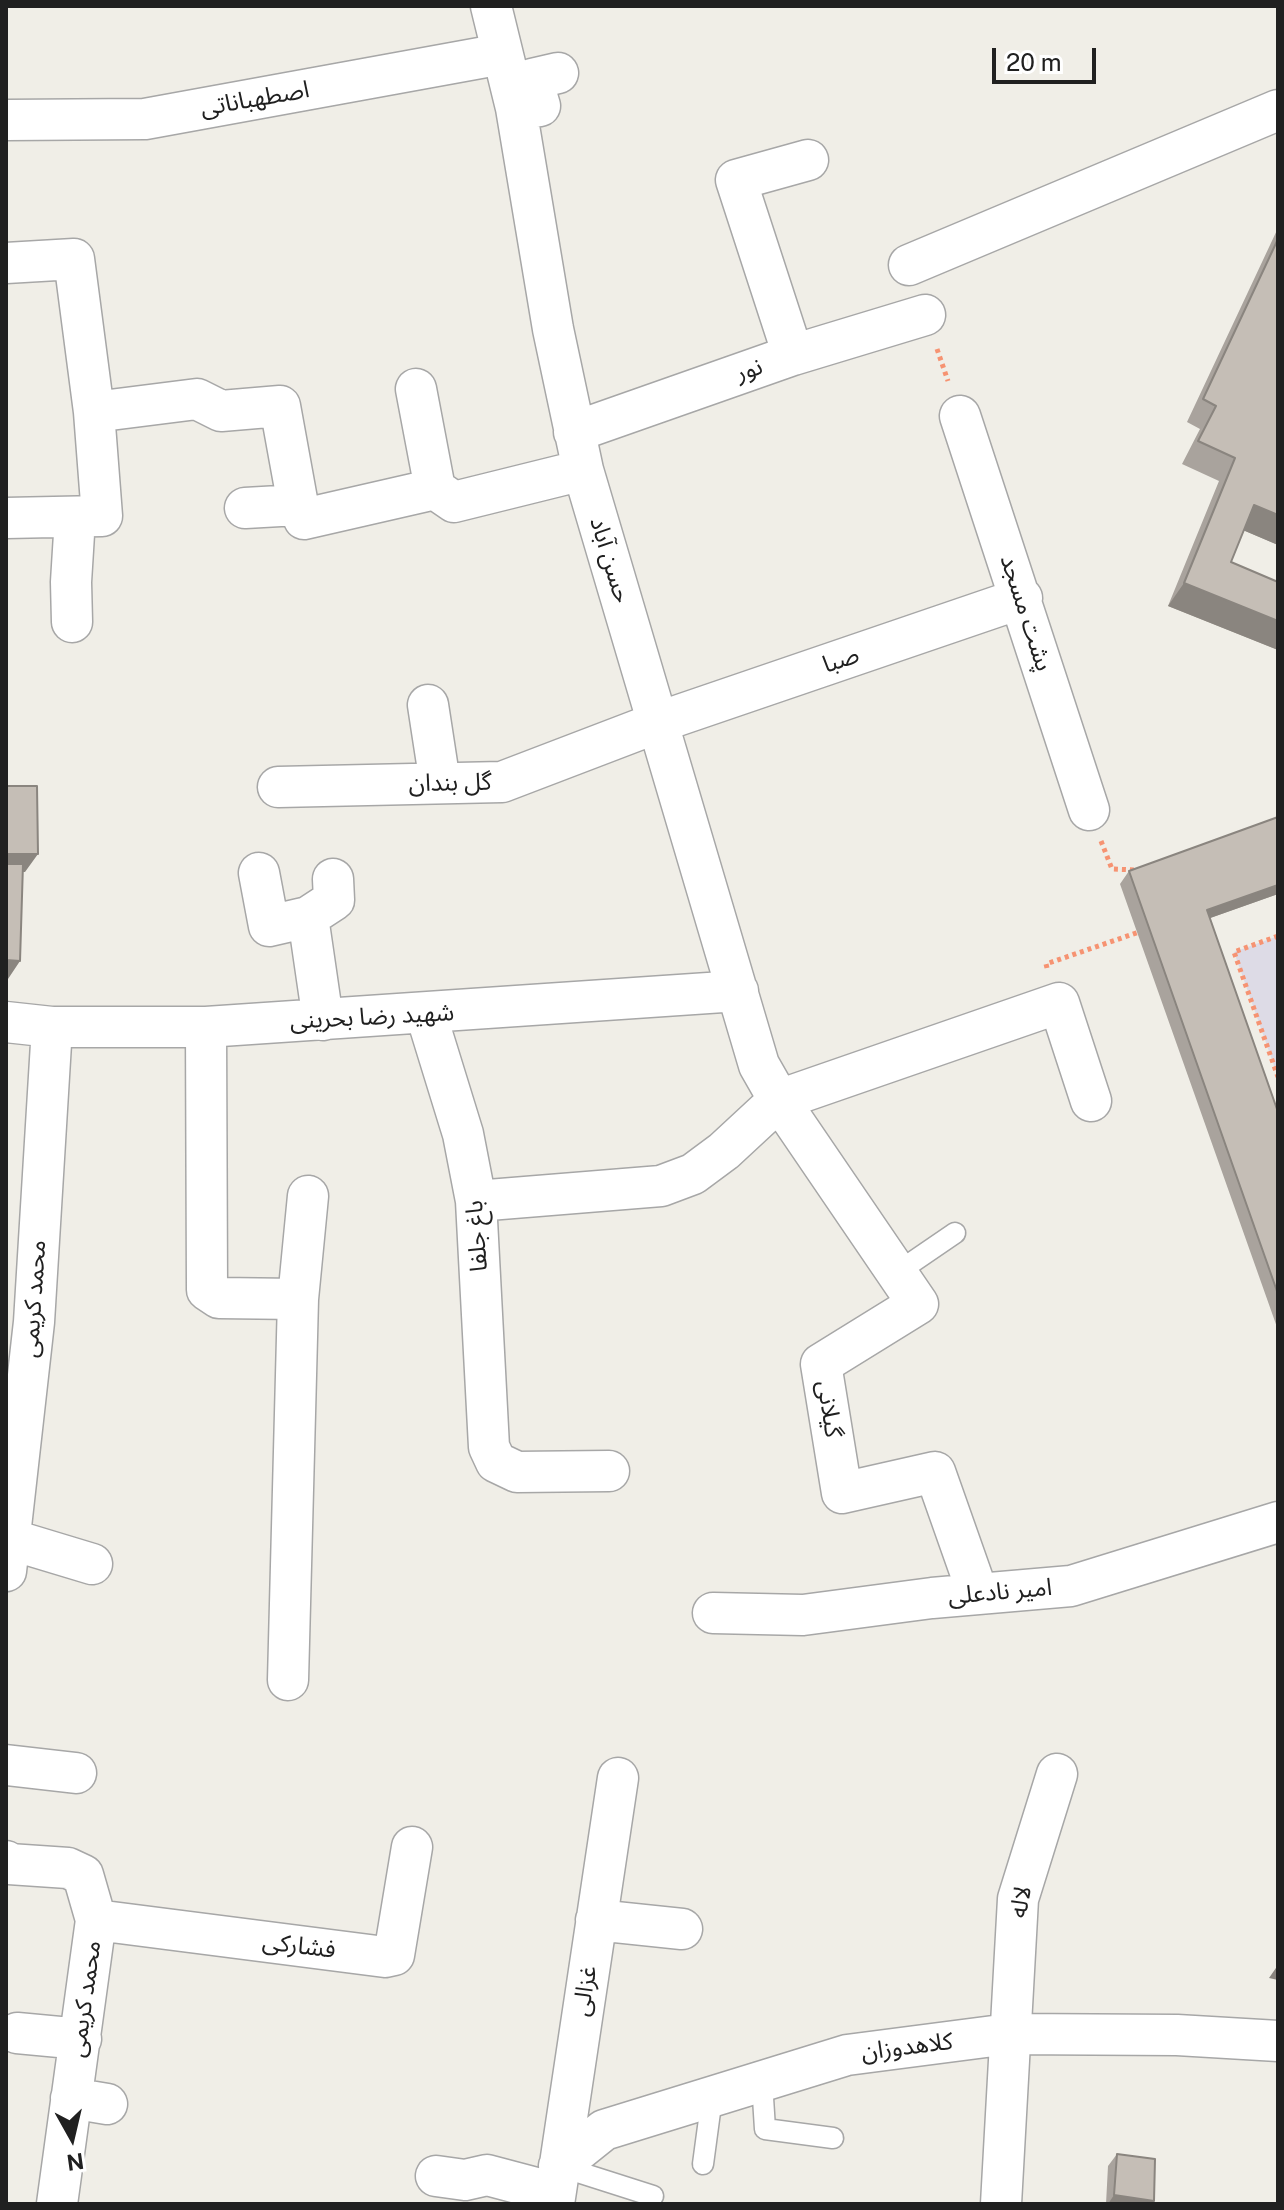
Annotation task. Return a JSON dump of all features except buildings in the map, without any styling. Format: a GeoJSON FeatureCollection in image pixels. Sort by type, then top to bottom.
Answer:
{"type":"FeatureCollection","features":[{"type":"Feature","properties":{"kind":"street","name":"حسن آباد"},"geometry":{"type":"LineString","coordinates":[[491,6],[516,108],[553,329],[583,470],[759,1065],[779,1100]]}},
{"type":"Feature","properties":{"kind":"street","name":"اصطهباناتی"},"geometry":{"type":"LineString","coordinates":[[6,120],[145,119],[502,54]]}},
{"type":"Feature","properties":{"kind":"street"},"geometry":{"type":"LineString","coordinates":[[516,108],[540,106],[532,79],[558,73]]}},
{"type":"Feature","properties":{"kind":"street"},"geometry":{"type":"LineString","coordinates":[[909,265],[1278,110]]}},
{"type":"Feature","properties":{"kind":"street"},"geometry":{"type":"LineString","coordinates":[[793,355],[736,180],[808,160]]}},
{"type":"Feature","properties":{"kind":"street"},"geometry":{"type":"LineString","coordinates":[[6,263],[74,259],[94,412],[102,516],[6,518]]}},
{"type":"Feature","properties":{"kind":"street","name":"نور"},"geometry":{"type":"LineString","coordinates":[[574,432],[793,355],[925,315]]}},
{"type":"Feature","properties":{"kind":"street"},"geometry":{"type":"LineString","coordinates":[[416,389],[435,489],[454,502],[583,470]]}},
{"type":"Feature","properties":{"kind":"street"},"geometry":{"type":"LineString","coordinates":[[94,412],[197,399],[221,411],[280,406],[298,505],[304,519],[435,489]]}},
{"type":"Feature","properties":{"kind":"street","name":"پشت مسجد"},"geometry":{"type":"LineString","coordinates":[[955,401],[1089,810]]}},
{"type":"Feature","properties":{"kind":"street"},"geometry":{"type":"LineString","coordinates":[[245,508],[298,505]]}},
{"type":"Feature","properties":{"kind":"street"},"geometry":{"type":"LineString","coordinates":[[72,622],[57,580],[75,518]]}},
{"type":"Feature","properties":{"kind":"street","name":"صبا"},"geometry":{"type":"LineString","coordinates":[[659,722],[1022,598]]}},
{"type":"Feature","properties":{"kind":"street"},"geometry":{"type":"LineString","coordinates":[[428,705],[440,783]]}},
{"type":"Feature","properties":{"kind":"street","name":"گل بندان"},"geometry":{"type":"LineString","coordinates":[[278,787],[502,782],[659,722]]}},
{"type":"Feature","properties":{"kind":"street"},"geometry":{"type":"LineString","coordinates":[[259,873],[269,926],[308,917],[334,900],[333,879]]}},
{"type":"Feature","properties":{"kind":"street"},"geometry":{"type":"LineString","coordinates":[[308,917],[323,1020]]}},
{"type":"Feature","properties":{"kind":"street","name":"شهید رضا بحرینی"},"geometry":{"type":"LineString","coordinates":[[6,1022],[52,1027],[206,1027],[738,991]]}},
{"type":"Feature","properties":{"kind":"street"},"geometry":{"type":"LineString","coordinates":[[476,1201],[661,1186],[693,1174],[724,1151],[779,1100],[1059,1003],[1091,1101]]}},
{"type":"Feature","properties":{"kind":"street","name":"باغ جلفا"},"geometry":{"type":"LineString","coordinates":[[426,1014],[463,1134],[476,1201],[489,1447],[496,1462],[517,1472],[609,1471]]}},
{"type":"Feature","properties":{"kind":"street","name":"محمد کریمی"},"geometry":{"type":"LineString","coordinates":[[7,1549],[20,1297],[52,1027]]}},
{"type":"Feature","properties":{"kind":"street"},"geometry":{"type":"LineString","coordinates":[[206,1027],[207,1290],[219,1298],[298,1299]]}},
{"type":"Feature","properties":{"kind":"street","name":"گیلانی"},"geometry":{"type":"LineString","coordinates":[[779,1100],[918,1304],[821,1364],[842,1493],[935,1472],[978,1594]]}},
{"type":"Feature","properties":{"kind":"street"},"geometry":{"type":"LineString","coordinates":[[288,1680],[298,1299],[308,1196]]}},
{"type":"Feature","properties":{"kind":"street","name":"امیر نادعلی"},"geometry":{"type":"LineString","coordinates":[[713,1613],[803,1615],[1071,1586],[1278,1522]]}},
{"type":"Feature","properties":{"kind":"street"},"geometry":{"type":"LineString","coordinates":[[7,1549],[92,1564]]}},
{"type":"Feature","properties":{"kind":"street"},"geometry":{"type":"LineString","coordinates":[[6,1765],[76,1773]]}},
{"type":"Feature","properties":{"kind":"street","name":"لاله"},"geometry":{"type":"LineString","coordinates":[[1001,2204],[1018,1899],[1057,1774]]}},
{"type":"Feature","properties":{"kind":"street","name":"غزالی"},"geometry":{"type":"LineString","coordinates":[[556,2187],[618,1778]]}},
{"type":"Feature","properties":{"kind":"street","name":"فشارکی"},"geometry":{"type":"LineString","coordinates":[[96,1920],[385,1957],[394,1955],[412,1847]]}},
{"type":"Feature","properties":{"kind":"street","name":"محمد کریمی"},"geometry":{"type":"LineString","coordinates":[[6,1861],[9,1864],[68,1868],[83,1875],[96,1920],[81,2039],[89,2101],[57,2204]]}},
{"type":"Feature","properties":{"kind":"street"},"geometry":{"type":"LineString","coordinates":[[596,1920],[682,1929]]}},
{"type":"Feature","properties":{"kind":"street"},"geometry":{"type":"LineString","coordinates":[[17,2033],[81,2039]]}},
{"type":"Feature","properties":{"kind":"street","name":"کلاهدوزان"},"geometry":{"type":"LineString","coordinates":[[556,2187],[604,2130],[847,2055],[1009,2034],[1177,2035],[1278,2041]]}},
{"type":"Feature","properties":{"kind":"street"},"geometry":{"type":"LineString","coordinates":[[436,2176],[465,2180],[487,2175],[556,2187]]}},
{"type":"Feature","properties":{"kind":"lane"},"geometry":{"type":"LineString","coordinates":[[895,1274],[955,1233]]}},
{"type":"Feature","properties":{"kind":"lane"},"geometry":{"type":"LineString","coordinates":[[762,2082],[765,2129],[833,2138]]}},
{"type":"Feature","properties":{"kind":"lane"},"geometry":{"type":"LineString","coordinates":[[703,2164],[712,2097]]}},
{"type":"Feature","properties":{"kind":"lane"},"geometry":{"type":"LineString","coordinates":[[556,2187],[653,2196]]}},
{"type":"Feature","properties":{"kind":"path"},"geometry":{"type":"LineString","coordinates":[[925,315],[955,401]]}},
{"type":"Feature","properties":{"kind":"path"},"geometry":{"type":"LineString","coordinates":[[1089,810],[1112,869],[1139,871]]}},
{"type":"Feature","properties":{"kind":"path"},"geometry":{"type":"LineString","coordinates":[[1059,1003],[1046,964],[1148,929]]}},
{"type":"Feature","properties":{"kind":"path"},"geometry":{"type":"LineString","coordinates":[[1278,936],[1234,952],[1278,1077]]}},
{"type":"Feature","properties":{"kind":"shaded area"},"geometry":{"type":"Polygon","coordinates":[[[1278,936],[1278,1077],[1234,952],[1278,936]]]}}]}
